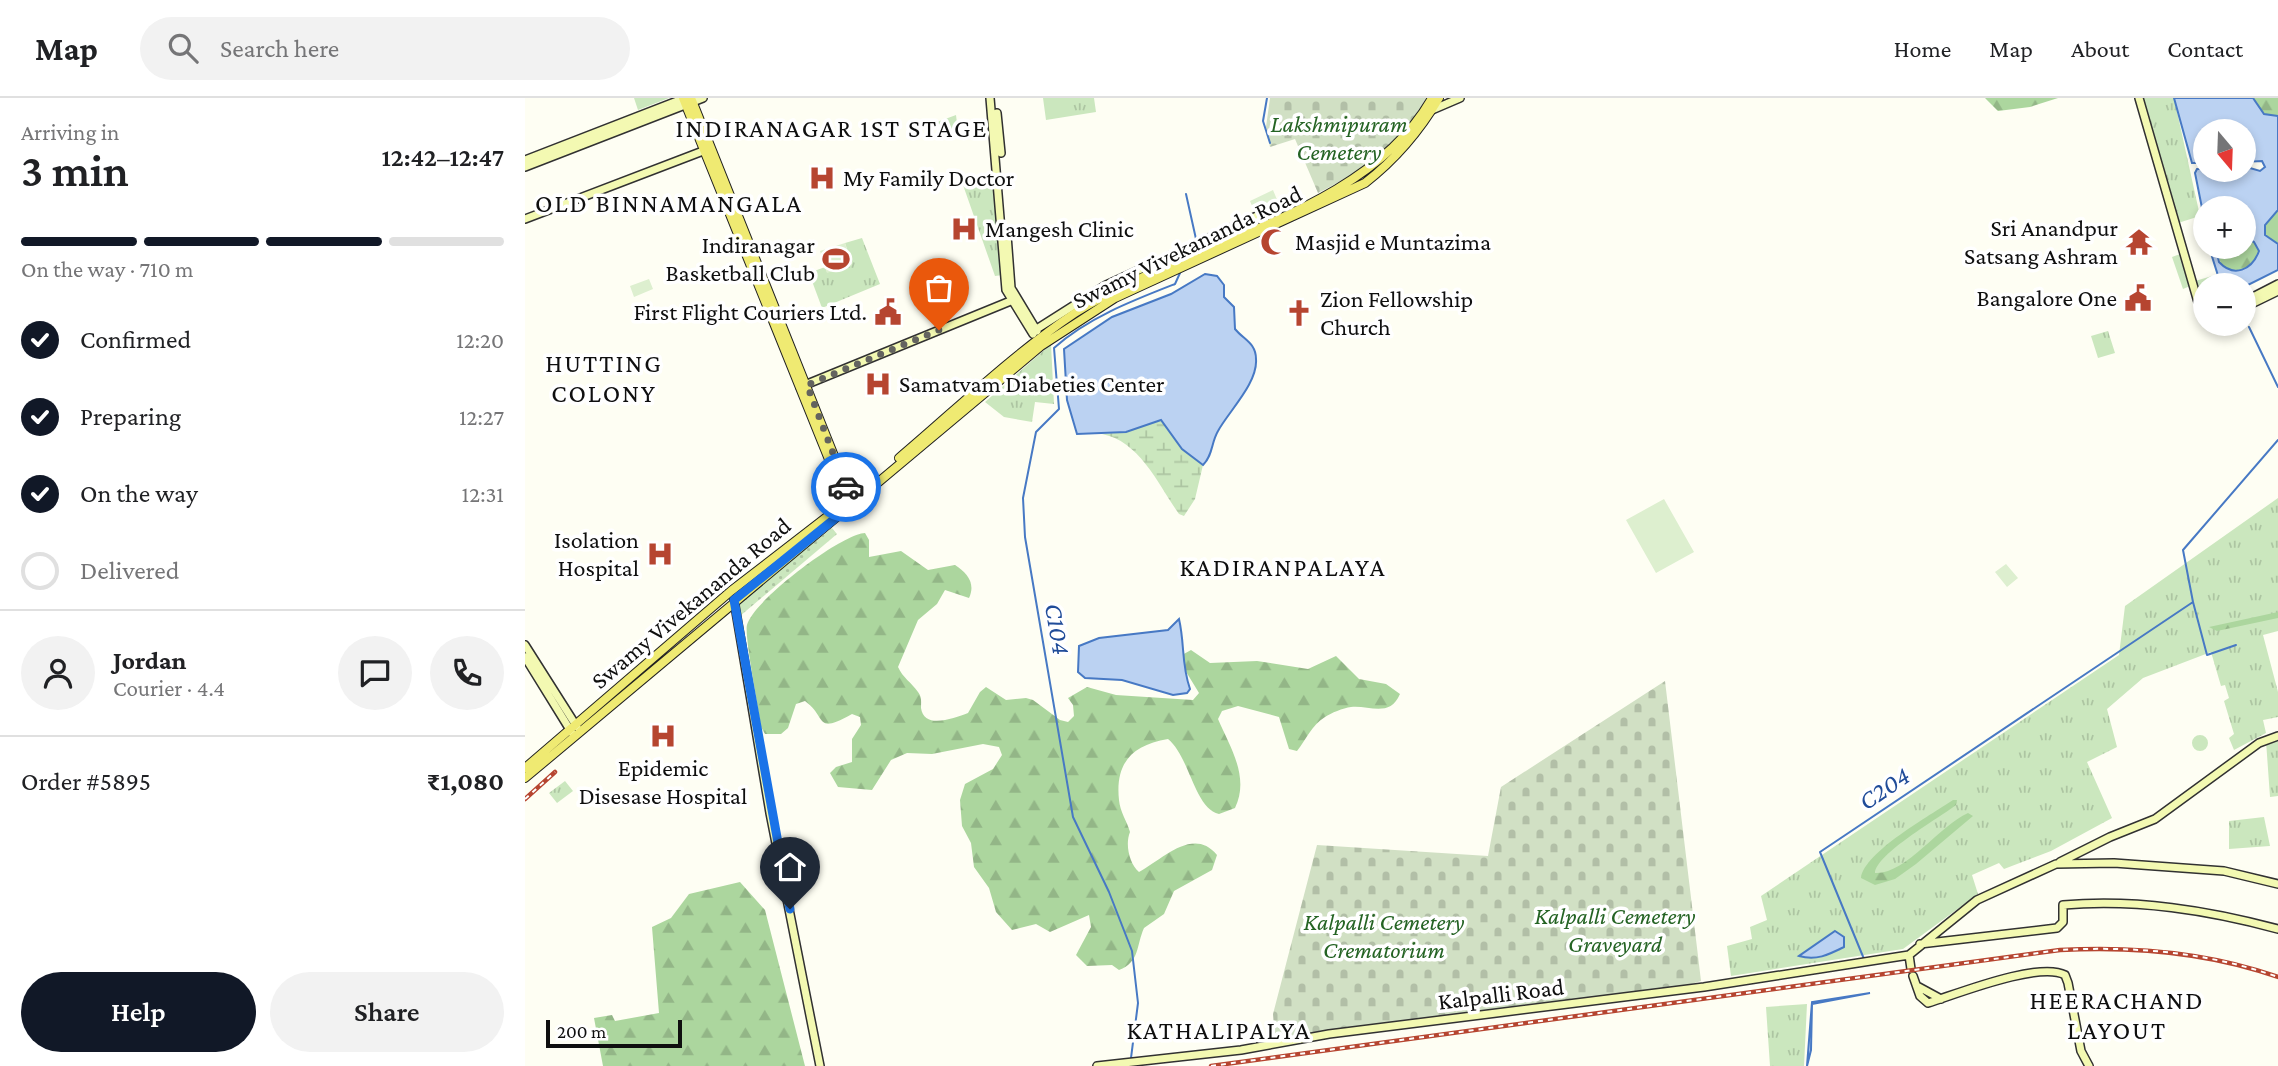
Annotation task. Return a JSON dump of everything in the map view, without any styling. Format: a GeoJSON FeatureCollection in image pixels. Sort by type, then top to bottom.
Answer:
{"type":"FeatureCollection","features":[{"type":"Feature","properties":{"kind":"main road"},"geometry":{"type":"LineString","coordinates":[[686,100],[703,151],[803,386]]}},
{"type":"Feature","properties":{"kind":"main road"},"geometry":{"type":"LineString","coordinates":[[686,100],[850,503]]}},
{"type":"Feature","properties":{"kind":"main road","name":"Swamy Vivekananda Road"},"geometry":{"type":"LineString","coordinates":[[525,768],[575,731],[734,600],[1042,342],[1115,298],[1365,183],[1393,161],[1433,103]]}},
{"type":"Feature","properties":{"kind":"main road","name":"Swamy Vivekananda Road"},"geometry":{"type":"LineString","coordinates":[[525,778],[731,591],[850,503]]}},
{"type":"Feature","properties":{"kind":"street"},"geometry":{"type":"LineString","coordinates":[[525,160],[686,100],[703,98]]}},
{"type":"Feature","properties":{"kind":"street"},"geometry":{"type":"LineString","coordinates":[[993,98],[1011,288],[1014,299],[1042,342]]}},
{"type":"Feature","properties":{"kind":"street"},"geometry":{"type":"LineString","coordinates":[[1433,103],[1446,98]]}},
{"type":"Feature","properties":{"kind":"street"},"geometry":{"type":"LineString","coordinates":[[1433,103],[1460,98]]}},
{"type":"Feature","properties":{"kind":"street"},"geometry":{"type":"LineString","coordinates":[[2139,98],[2193,281]]}},
{"type":"Feature","properties":{"kind":"street"},"geometry":{"type":"LineString","coordinates":[[525,167],[686,100]]}},
{"type":"Feature","properties":{"kind":"street"},"geometry":{"type":"LineString","coordinates":[[525,219],[703,151]]}},
{"type":"Feature","properties":{"kind":"street"},"geometry":{"type":"LineString","coordinates":[[1034,330],[1106,285],[1283,204]]}},
{"type":"Feature","properties":{"kind":"street"},"geometry":{"type":"LineString","coordinates":[[2256,295],[2278,284]]}},
{"type":"Feature","properties":{"kind":"street"},"geometry":{"type":"LineString","coordinates":[[2256,302],[2278,291]]}},
{"type":"Feature","properties":{"kind":"street"},"geometry":{"type":"LineString","coordinates":[[803,386],[1014,299]]}},
{"type":"Feature","properties":{"kind":"street"},"geometry":{"type":"LineString","coordinates":[[734,600],[770,813],[820,1066]]}},
{"type":"Feature","properties":{"kind":"street"},"geometry":{"type":"LineString","coordinates":[[525,645],[575,731]]}},
{"type":"Feature","properties":{"kind":"street"},"geometry":{"type":"LineString","coordinates":[[525,657],[575,731]]}},
{"type":"Feature","properties":{"kind":"street"},"geometry":{"type":"LineString","coordinates":[[2089,1066],[2081,1051],[2065,975],[2046,970],[1928,1003],[1920,996],[1909,955],[1984,895],[2056,864],[2110,836],[2155,819],[2259,743],[2278,736]]}},
{"type":"Feature","properties":{"kind":"street"},"geometry":{"type":"LineString","coordinates":[[767,789],[773,807],[820,1066]]}},
{"type":"Feature","properties":{"kind":"street"},"geometry":{"type":"LineString","coordinates":[[2056,864],[2114,863],[2211,870],[2278,884]]}},
{"type":"Feature","properties":{"kind":"street"},"geometry":{"type":"LineString","coordinates":[[1920,944],[2057,928],[2063,922],[2063,905],[2083,903],[2136,903],[2182,908],[2278,929]]}},
{"type":"Feature","properties":{"kind":"street","name":"Kalpalli Road"},"geometry":{"type":"LineString","coordinates":[[1097,1066],[1241,1050],[1329,1034],[1704,987],[1909,955]]}},
{"type":"Feature","properties":{"kind":"street"},"geometry":{"type":"LineString","coordinates":[[1916,985],[1941,999]]}},
{"type":"Feature","properties":{"kind":"green space"},"geometry":{"type":"Polygon","coordinates":[[[634,98],[669,98],[638,110],[634,98]]]}},
{"type":"Feature","properties":{"kind":"green space"},"geometry":{"type":"Polygon","coordinates":[[[1043,98],[1094,98],[1096,112],[1046,120],[1043,98]]]}},
{"type":"Feature","properties":{"kind":"green space","name":"Lakshmipuram Cemetery"},"geometry":{"type":"Polygon","coordinates":[[[1270,98],[1426,98],[1405,129],[1380,154],[1351,175],[1318,193],[1295,139],[1270,147],[1266,127],[1270,98]]]}},
{"type":"Feature","properties":{"kind":"green space"},"geometry":{"type":"Polygon","coordinates":[[[1985,98],[2058,98],[2030,107],[1998,111],[1985,98]]]}},
{"type":"Feature","properties":{"kind":"green space"},"geometry":{"type":"Polygon","coordinates":[[[2142,98],[2174,98],[2196,196],[2193,196],[2193,218],[2178,223],[2142,98]]]}},
{"type":"Feature","properties":{"kind":"green space"},"geometry":{"type":"Polygon","coordinates":[[[2253,98],[2278,98],[2278,116],[2264,114],[2253,98]]]}},
{"type":"Feature","properties":{"kind":"green space"},"geometry":{"type":"Polygon","coordinates":[[[956,115],[958,131],[941,134],[937,122],[956,115]]]}},
{"type":"Feature","properties":{"kind":"green space"},"geometry":{"type":"Polygon","coordinates":[[[995,182],[1003,275],[995,276],[963,185],[995,182]]]}},
{"type":"Feature","properties":{"kind":"green space"},"geometry":{"type":"Polygon","coordinates":[[[1273,190],[1278,202],[1255,213],[1250,201],[1273,190]]]}},
{"type":"Feature","properties":{"kind":"green space"},"geometry":{"type":"Polygon","coordinates":[[[2278,210],[2278,244],[2265,235],[2265,225],[2278,210]]]}},
{"type":"Feature","properties":{"kind":"green space"},"geometry":{"type":"Polygon","coordinates":[[[862,238],[880,284],[822,308],[809,273],[825,267],[827,272],[852,264],[845,243],[862,238]]]}},
{"type":"Feature","properties":{"kind":"green space","name":"Indiranagar Basketball Club"},"geometry":{"type":"Polygon","coordinates":[[[845,243],[852,265],[827,273],[820,251],[845,243]]]}},
{"type":"Feature","properties":{"kind":"green space"},"geometry":{"type":"Polygon","coordinates":[[[2180,254],[2190,286],[2183,289],[2172,257],[2180,254]]]}},
{"type":"Feature","properties":{"kind":"green space"},"geometry":{"type":"Polygon","coordinates":[[[2219,259],[2255,259],[2245,269],[2234,270],[2222,266],[2219,259]]]}},
{"type":"Feature","properties":{"kind":"green space"},"geometry":{"type":"Polygon","coordinates":[[[649,279],[653,289],[634,297],[630,286],[649,279]]]}},
{"type":"Feature","properties":{"kind":"green space"},"geometry":{"type":"Polygon","coordinates":[[[2108,331],[2115,353],[2098,358],[2091,336],[2108,331]]]}},
{"type":"Feature","properties":{"kind":"green space"},"geometry":{"type":"Polygon","coordinates":[[[1051,344],[1054,404],[1035,402],[1032,422],[1004,417],[985,402],[1051,344]]]}},
{"type":"Feature","properties":{"kind":"green space"},"geometry":{"type":"Polygon","coordinates":[[[1162,420],[1182,449],[1203,465],[1195,499],[1184,516],[1179,514],[1138,455],[1115,438],[1102,434],[1126,432],[1162,420]]]}},
{"type":"Feature","properties":{"kind":"green space"},"geometry":{"type":"Polygon","coordinates":[[[2278,498],[2278,631],[2263,635],[2278,692],[2278,717],[2263,720],[2266,733],[2234,750],[2229,738],[2234,734],[2224,701],[2229,698],[2225,685],[2221,686],[2211,652],[2143,678],[2107,709],[2117,747],[2087,762],[2112,818],[2051,851],[2004,869],[1999,863],[1972,875],[1978,894],[1903,949],[1731,976],[1727,946],[1752,939],[1750,927],[1767,920],[1761,896],[2119,655],[2125,606],[2278,498]]]}},
{"type":"Feature","properties":{"kind":"green space"},"geometry":{"type":"Polygon","coordinates":[[[1664,499],[1694,552],[1656,573],[1626,520],[1664,499]]]}},
{"type":"Feature","properties":{"kind":"green space"},"geometry":{"type":"Polygon","coordinates":[[[832,528],[837,534],[740,616],[738,602],[832,528]]]}},
{"type":"Feature","properties":{"kind":"green space"},"geometry":{"type":"Polygon","coordinates":[[[865,533],[869,540],[869,557],[901,551],[928,570],[955,565],[967,575],[971,583],[969,598],[945,590],[937,604],[918,620],[898,667],[919,694],[923,715],[933,721],[968,713],[986,687],[1006,700],[1033,700],[1060,720],[1068,722],[1074,716],[1073,705],[1068,698],[1087,687],[1116,695],[1193,700],[1199,693],[1185,670],[1182,655],[1191,650],[1210,663],[1257,661],[1308,669],[1336,656],[1359,679],[1386,684],[1400,694],[1391,706],[1385,708],[1351,707],[1328,715],[1316,725],[1297,751],[1289,749],[1279,717],[1238,706],[1222,711],[1218,719],[1237,762],[1240,785],[1235,808],[1219,814],[1204,802],[1182,757],[1168,739],[1136,751],[1123,766],[1118,787],[1120,804],[1130,832],[1129,853],[1139,872],[1188,844],[1208,847],[1217,855],[1212,870],[1174,891],[1164,914],[1144,928],[1131,963],[1119,970],[1112,965],[1087,966],[1076,955],[1091,927],[1089,915],[1050,932],[1036,924],[1012,930],[996,912],[989,888],[974,867],[971,843],[962,826],[960,800],[965,784],[993,769],[1002,755],[999,747],[983,744],[932,754],[907,753],[891,760],[872,790],[838,787],[830,773],[836,767],[852,762],[852,739],[861,725],[860,717],[852,714],[826,724],[805,701],[796,704],[788,728],[781,734],[765,734],[761,727],[747,625],[765,601],[799,570],[837,544],[865,533]]]}},
{"type":"Feature","properties":{"kind":"green space"},"geometry":{"type":"Polygon","coordinates":[[[2006,564],[2018,578],[2007,587],[1995,572],[2006,564]]]}},
{"type":"Feature","properties":{"kind":"green space"},"geometry":{"type":"Polygon","coordinates":[[[2278,612],[2278,618],[2217,631],[2209,627],[2278,612]]]}},
{"type":"Feature","properties":{"kind":"green space","name":"Kalpalli Cemetery Crematorium"},"geometry":{"type":"Polygon","coordinates":[[[1665,681],[1701,981],[1685,986],[1539,1003],[1275,1040],[1273,1014],[1317,845],[1488,856],[1501,787],[1665,681]]]}},
{"type":"Feature","properties":{"kind":"green space"},"geometry":{"type":"Polygon","coordinates":[[[2200,735],[2208,743],[2200,751],[2192,743],[2200,735]]]}},
{"type":"Feature","properties":{"kind":"green space"},"geometry":{"type":"Polygon","coordinates":[[[2278,739],[2278,796],[2270,797],[2266,741],[2278,739]]]}},
{"type":"Feature","properties":{"kind":"green space"},"geometry":{"type":"Polygon","coordinates":[[[565,781],[573,791],[557,803],[549,793],[565,781]]]}},
{"type":"Feature","properties":{"kind":"green space"},"geometry":{"type":"Polygon","coordinates":[[[1953,800],[1957,800],[1956,805],[1886,856],[1875,873],[1886,872],[1898,866],[1957,819],[1968,813],[1973,816],[1895,879],[1875,885],[1861,878],[1865,868],[1886,846],[1953,800]]]}},
{"type":"Feature","properties":{"kind":"green space"},"geometry":{"type":"Polygon","coordinates":[[[2264,817],[2270,846],[2229,849],[2229,821],[2264,817]]]}},
{"type":"Feature","properties":{"kind":"green space"},"geometry":{"type":"Polygon","coordinates":[[[740,882],[765,910],[805,1066],[603,1066],[594,1018],[612,1015],[615,1021],[659,1013],[652,927],[671,918],[689,894],[740,882]]]}},
{"type":"Feature","properties":{"kind":"green space"},"geometry":{"type":"Polygon","coordinates":[[[1807,1004],[1804,1066],[1770,1066],[1766,1007],[1807,1004]]]}},
{"type":"Feature","properties":{"kind":"water"},"geometry":{"type":"Polygon","coordinates":[[[2174,98],[2253,98],[2264,114],[2278,116],[2278,210],[2265,225],[2265,235],[2278,244],[2278,270],[2256,281],[2256,273],[2217,273],[2213,259],[2218,259],[2225,267],[2236,271],[2247,267],[2256,259],[2259,251],[2256,246],[2256,196],[2200,196],[2197,182],[2256,182],[2256,170],[2260,171],[2265,167],[2262,161],[2256,161],[2256,119],[2193,119],[2192,163],[2174,98]]]}},
{"type":"Feature","properties":{"kind":"water"},"geometry":{"type":"Polygon","coordinates":[[[1205,274],[1217,276],[1224,285],[1224,297],[1234,307],[1235,329],[1252,345],[1256,359],[1248,387],[1218,431],[1203,465],[1182,449],[1161,420],[1126,432],[1077,434],[1067,400],[1064,349],[1112,317],[1171,294],[1205,274]]]}},
{"type":"Feature","properties":{"kind":"water"},"geometry":{"type":"Polygon","coordinates":[[[1179,619],[1185,671],[1190,689],[1187,693],[1173,695],[1122,680],[1085,678],[1078,672],[1079,646],[1099,638],[1168,630],[1179,619]]]}},
{"type":"Feature","properties":{"kind":"water"},"geometry":{"type":"Polygon","coordinates":[[[1835,931],[1844,937],[1844,947],[1827,955],[1799,956],[1835,931]]]}},
{"type":"Feature","properties":{"kind":"water"},"geometry":{"type":"Polygon","coordinates":[[[1870,993],[1812,1004],[1811,1050],[1807,1066],[1812,1002],[1870,993]]]}},
{"type":"Feature","properties":{"kind":"waterway","name":"C104"},"geometry":{"type":"LineString","coordinates":[[1267,98],[1263,121],[1270,143]]}},
{"type":"Feature","properties":{"kind":"waterway","name":"C104"},"geometry":{"type":"LineString","coordinates":[[1186,194],[1196,239]]}},
{"type":"Feature","properties":{"kind":"waterway"},"geometry":{"type":"LineString","coordinates":[[1102,292],[1190,251]]}},
{"type":"Feature","properties":{"kind":"waterway","name":"C104"},"geometry":{"type":"LineString","coordinates":[[1131,1058],[1138,1003],[1132,951],[1109,892],[1073,817],[1025,537],[1023,498],[1036,432],[1059,409],[1054,348],[1096,319],[1175,284],[1180,273]]}},
{"type":"Feature","properties":{"kind":"waterway","name":"C204"},"geometry":{"type":"LineString","coordinates":[[2253,336],[2278,387]]}},
{"type":"Feature","properties":{"kind":"waterway","name":"C204"},"geometry":{"type":"LineString","coordinates":[[1864,959],[1820,852],[2193,602],[2183,550],[2278,440]]}},
{"type":"Feature","properties":{"kind":"waterway","name":"C204"},"geometry":{"type":"LineString","coordinates":[[2193,602],[2207,655],[2236,645]]}},
{"type":"Feature","properties":{"kind":"railway"},"geometry":{"type":"LineString","coordinates":[[525,799],[555,772]]}},
{"type":"Feature","properties":{"kind":"railway"},"geometry":{"type":"LineString","coordinates":[[1211,1066],[2060,950],[2143,950],[2198,956],[2278,977]]}},
{"type":"Feature","properties":{"kind":"way so far"},"geometry":{"type":"LineString","coordinates":[[846,487],[807,385],[939,330]]}},
{"type":"Feature","properties":{"kind":"place","name":"My Family Doctor"},"geometry":{"type":"Point","coordinates":[822,178]}},
{"type":"Feature","properties":{"kind":"place","name":"Mangesh Clinic"},"geometry":{"type":"Point","coordinates":[964,229]}},
{"type":"Feature","properties":{"kind":"place","name":"Masjid e Muntazima"},"geometry":{"type":"Point","coordinates":[1274,242]}},
{"type":"Feature","properties":{"kind":"place","name":"Sri Anandpur Satsang Ashram"},"geometry":{"type":"Point","coordinates":[2139,242]}},
{"type":"Feature","properties":{"kind":"place","name":"Indiranagar Basketball Club"},"geometry":{"type":"Point","coordinates":[836,259]}},
{"type":"Feature","properties":{"kind":"place","name":"Bangalore One"},"geometry":{"type":"Point","coordinates":[2138,298]}},
{"type":"Feature","properties":{"kind":"place","name":"First Flight Couriers Ltd."},"geometry":{"type":"Point","coordinates":[888,312]}},
{"type":"Feature","properties":{"kind":"place","name":"Zion Fellowship Church"},"geometry":{"type":"Point","coordinates":[1299,313]}},
{"type":"Feature","properties":{"kind":"place","name":"Samatvam Diabeties Center"},"geometry":{"type":"Point","coordinates":[878,384]}},
{"type":"Feature","properties":{"kind":"place","name":"Isolation Hospital"},"geometry":{"type":"Point","coordinates":[660,554]}},
{"type":"Feature","properties":{"kind":"place","name":"Epidemic Disesase Hospital"},"geometry":{"type":"Point","coordinates":[663,736]}},
{"type":"Feature","properties":{"kind":"district","name":"INDIRANAGAR 1ST STAGE"},"geometry":{"type":"Point","coordinates":[832,128]}},
{"type":"Feature","properties":{"kind":"district","name":"OLD BINNAMANGALA"},"geometry":{"type":"Point","coordinates":[669,203]}},
{"type":"Feature","properties":{"kind":"district","name":"HUTTING COLONY"},"geometry":{"type":"Point","coordinates":[604,378]}},
{"type":"Feature","properties":{"kind":"district","name":"KADIRANPALAYA"},"geometry":{"type":"Point","coordinates":[1283,567]}},
{"type":"Feature","properties":{"kind":"district","name":"HEERACHAND LAYOUT"},"geometry":{"type":"Point","coordinates":[2117,1015]}},
{"type":"Feature","properties":{"kind":"district","name":"KATHALIPALYA"},"geometry":{"type":"Point","coordinates":[1219,1030]}},
{"type":"Feature","properties":{"kind":"route"},"geometry":{"type":"LineString","coordinates":[[790,909],[770,813],[734,600],[853,504],[846,487]]}},
{"type":"Feature","properties":{"kind":"park label","name":"Kalpalli Cemetery Graveyard"},"geometry":{"type":"Point","coordinates":[1615,930]}}]}
